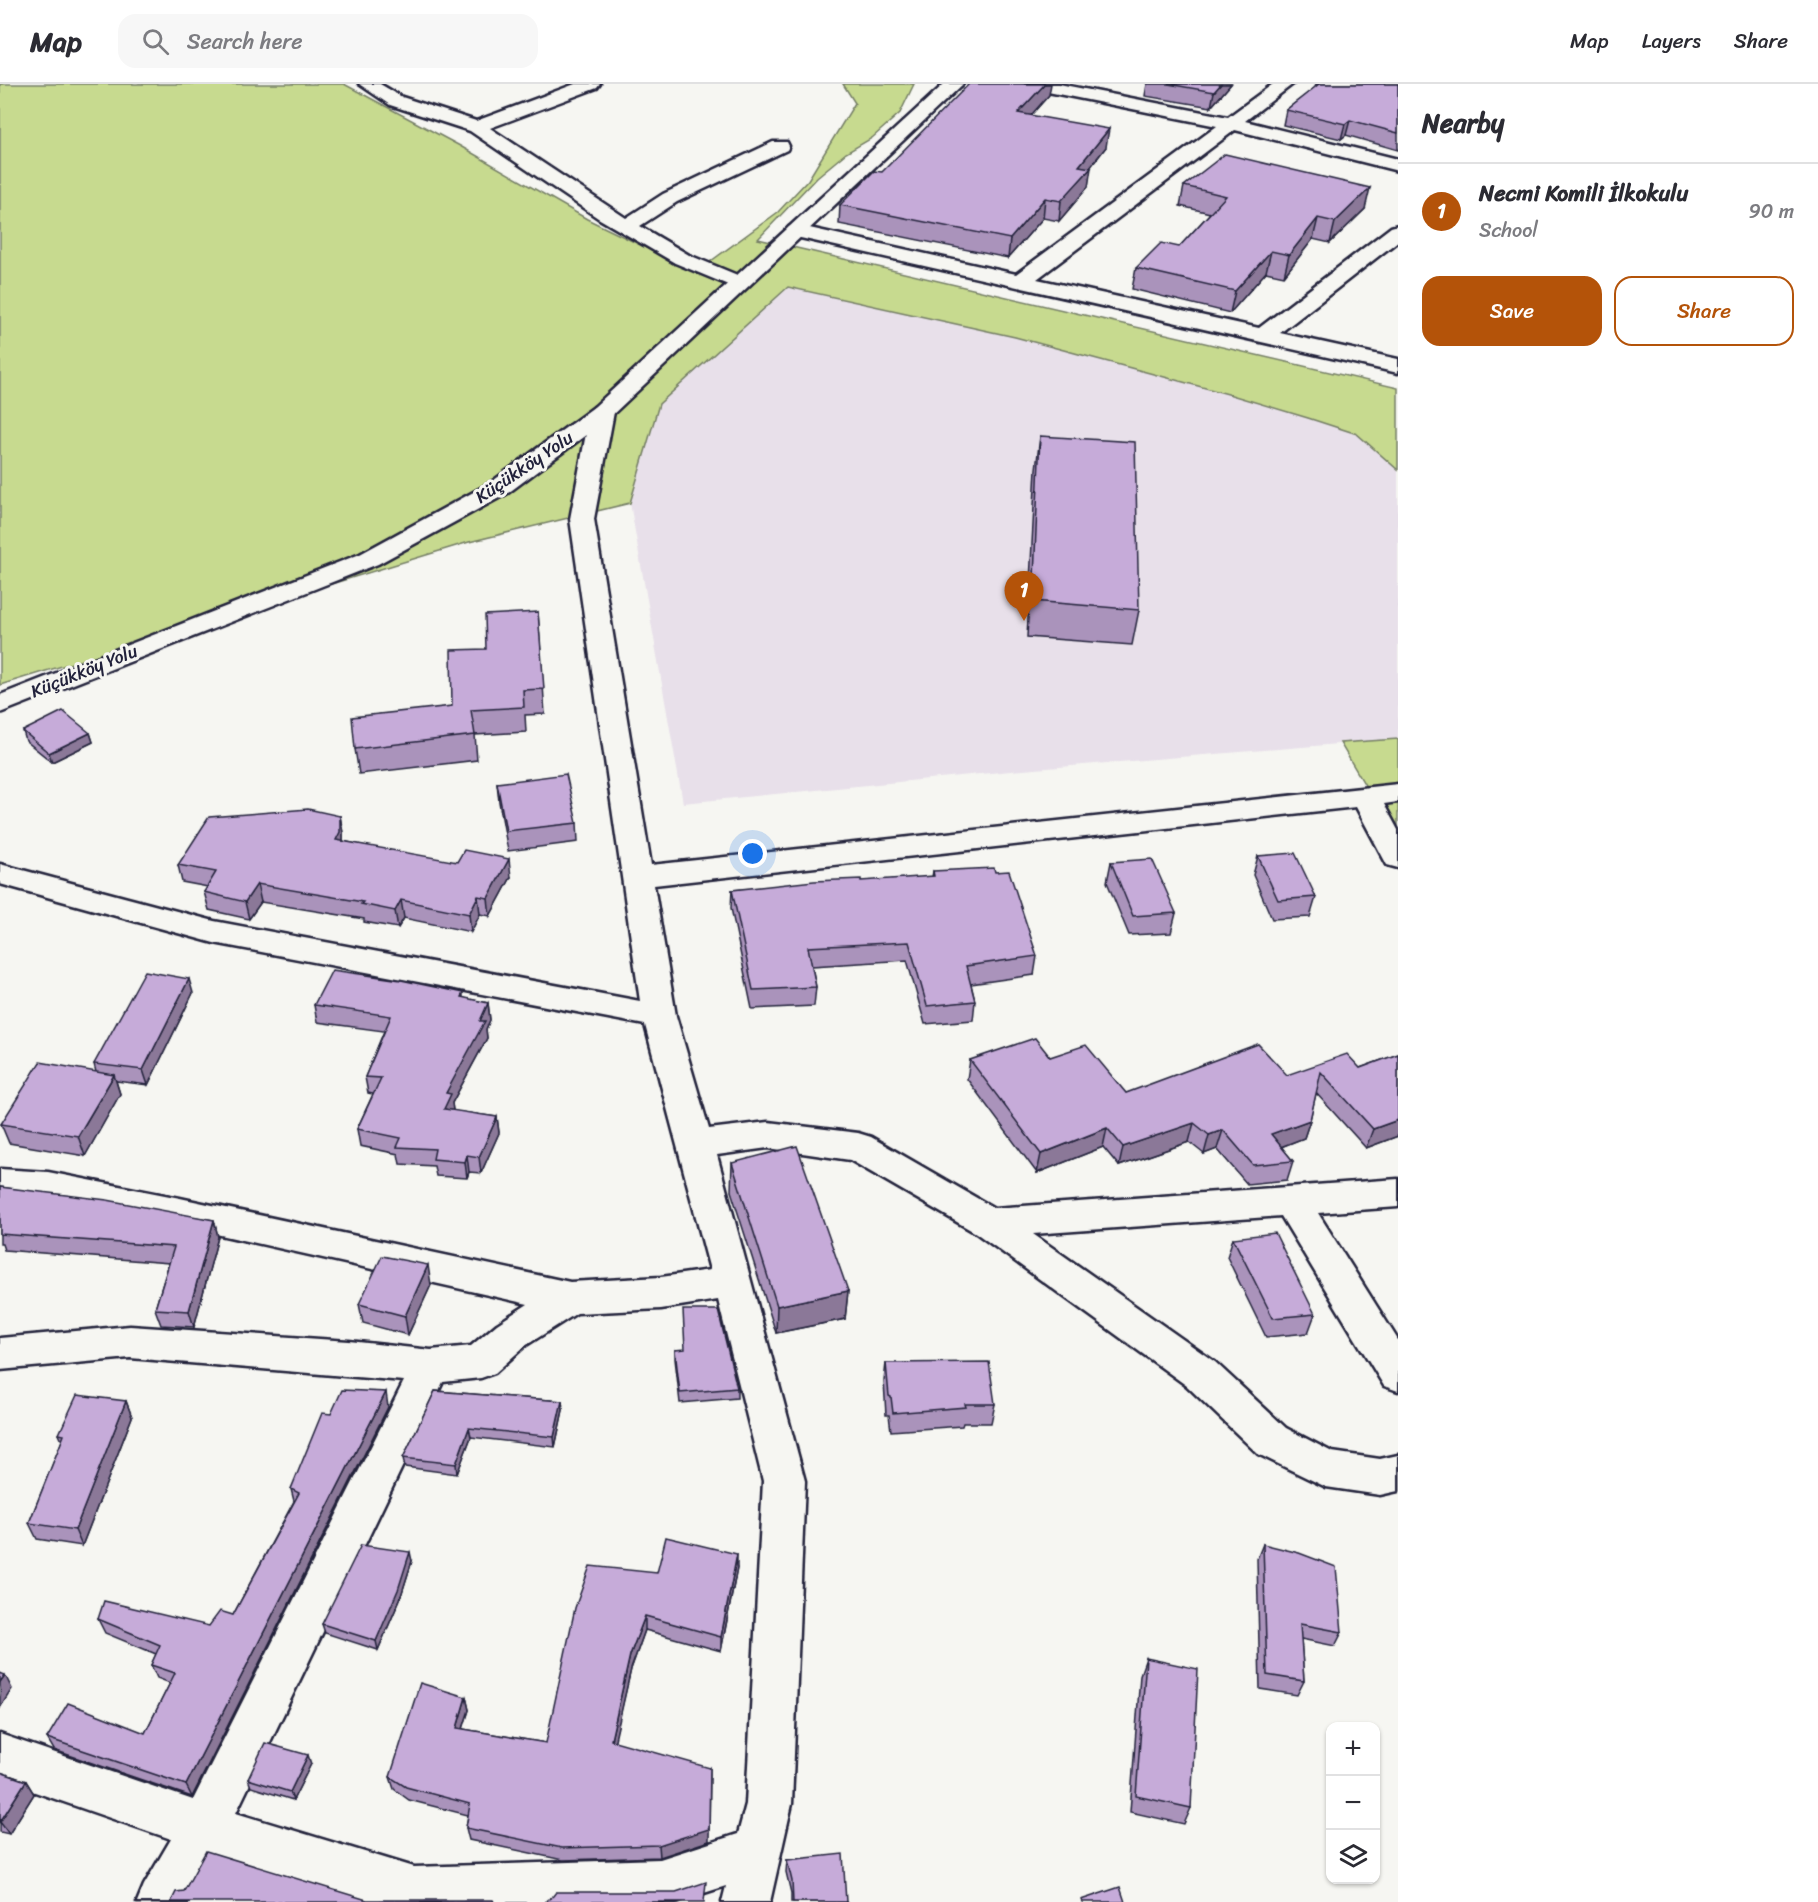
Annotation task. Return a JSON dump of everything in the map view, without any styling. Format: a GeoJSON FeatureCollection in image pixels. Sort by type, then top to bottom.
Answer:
{"type":"FeatureCollection","features":[{"type":"Feature","properties":{"kind":"street"},"geometry":{"type":"LineString","coordinates":[[368,84],[396,101],[476,127],[605,214],[682,259],[740,283]]}},
{"type":"Feature","properties":{"kind":"street"},"geometry":{"type":"LineString","coordinates":[[476,127],[591,84]]}},
{"type":"Feature","properties":{"kind":"street","name":"Küçükköy Yolu"},"geometry":{"type":"LineString","coordinates":[[0,705],[369,559],[499,488],[602,412],[954,84]]}},
{"type":"Feature","properties":{"kind":"street"},"geometry":{"type":"LineString","coordinates":[[1033,84],[1230,123],[1398,165]]}},
{"type":"Feature","properties":{"kind":"street"},"geometry":{"type":"LineString","coordinates":[[1019,282],[1284,84]]}},
{"type":"Feature","properties":{"kind":"street"},"geometry":{"type":"LineString","coordinates":[[415,86],[435,114]]}},
{"type":"Feature","properties":{"kind":"street"},"geometry":{"type":"LineString","coordinates":[[627,226],[670,198],[780,146]]}},
{"type":"Feature","properties":{"kind":"street"},"geometry":{"type":"LineString","coordinates":[[796,231],[1398,366]]}},
{"type":"Feature","properties":{"kind":"street"},"geometry":{"type":"LineString","coordinates":[[1262,337],[1398,231]]}},
{"type":"Feature","properties":{"kind":"street"},"geometry":{"type":"LineString","coordinates":[[602,412],[582,519],[658,1016],[696,1144],[730,1283],[784,1481],[769,1804],[746,1902]]}},
{"type":"Feature","properties":{"kind":"street"},"geometry":{"type":"LineString","coordinates":[[637,877],[1398,793]]}},
{"type":"Feature","properties":{"kind":"street"},"geometry":{"type":"LineString","coordinates":[[1364,795],[1398,858]]}},
{"type":"Feature","properties":{"kind":"street"},"geometry":{"type":"LineString","coordinates":[[0,874],[214,932],[658,1016]]}},
{"type":"Feature","properties":{"kind":"street"},"geometry":{"type":"LineString","coordinates":[[696,1144],[768,1135],[858,1147],[989,1223],[1201,1374],[1272,1441],[1326,1469],[1380,1477],[1398,1473]]}},
{"type":"Feature","properties":{"kind":"street"},"geometry":{"type":"LineString","coordinates":[[0,1183],[48,1186],[169,1210],[570,1298],[661,1293],[730,1283]]}},
{"type":"Feature","properties":{"kind":"street"},"geometry":{"type":"LineString","coordinates":[[989,1223],[1398,1193]]}},
{"type":"Feature","properties":{"kind":"street"},"geometry":{"type":"LineString","coordinates":[[1290,1200],[1398,1374]]}},
{"type":"Feature","properties":{"kind":"street"},"geometry":{"type":"LineString","coordinates":[[0,1354],[130,1342],[349,1358],[431,1367],[481,1361],[511,1335],[570,1298]]}},
{"type":"Feature","properties":{"kind":"street"},"geometry":{"type":"LineString","coordinates":[[161,1902],[204,1827],[431,1367]]}},
{"type":"Feature","properties":{"kind":"street"},"geometry":{"type":"LineString","coordinates":[[0,1757],[204,1827],[414,1891],[660,1883],[759,1851]]}},
{"type":"Feature","properties":{"kind":"shaded area"},"geometry":{"type":"Polygon","coordinates":[[[823,255],[1398,388],[1398,739],[1011,771],[683,803],[630,503],[659,404],[823,255]]]}},
{"type":"Feature","properties":{"kind":"green space"},"geometry":{"type":"Polygon","coordinates":[[[0,84],[344,84],[460,146],[587,219],[696,272],[778,212],[808,180],[855,103],[843,84],[914,84],[900,113],[872,138],[846,153],[817,177],[758,239],[1398,388],[1398,470],[1357,434],[1228,394],[1015,337],[788,287],[659,404],[630,503],[469,542],[0,685],[0,84]]]}},
{"type":"Feature","properties":{"kind":"green space"},"geometry":{"type":"Polygon","coordinates":[[[1398,739],[1398,841],[1340,743],[1398,739]]]}},
{"type":"Feature","properties":{"kind":"building"},"geometry":{"type":"Polygon","coordinates":[[[969,84],[1045,84],[1018,113],[1109,129],[1079,166],[1091,168],[1061,201],[1045,198],[1010,239],[840,205],[874,171],[882,172],[969,84]]]}},
{"type":"Feature","properties":{"kind":"building"},"geometry":{"type":"Polygon","coordinates":[[[1168,84],[1221,84],[1214,92],[1168,84]]]}},
{"type":"Feature","properties":{"kind":"building"},"geometry":{"type":"Polygon","coordinates":[[[1319,84],[1398,84],[1398,133],[1350,120],[1345,124],[1286,110],[1319,84]]]}},
{"type":"Feature","properties":{"kind":"building"},"geometry":{"type":"Polygon","coordinates":[[[1225,154],[1370,188],[1335,222],[1318,218],[1289,255],[1271,251],[1235,291],[1136,268],[1161,243],[1179,247],[1226,196],[1184,186],[1225,154]]]}},
{"type":"Feature","properties":{"kind":"building"},"geometry":{"type":"Polygon","coordinates":[[[1040,436],[1135,442],[1139,610],[1033,601],[1040,436]]]}},
{"type":"Feature","properties":{"kind":"building"},"geometry":{"type":"Polygon","coordinates":[[[538,612],[544,689],[523,690],[524,707],[471,710],[475,735],[355,749],[352,717],[452,706],[451,650],[486,649],[485,615],[538,612]]]}},
{"type":"Feature","properties":{"kind":"building"},"geometry":{"type":"Polygon","coordinates":[[[63,711],[90,733],[49,753],[23,731],[63,711]]]}},
{"type":"Feature","properties":{"kind":"building"},"geometry":{"type":"Polygon","coordinates":[[[566,774],[577,823],[506,831],[497,783],[566,774]]]}},
{"type":"Feature","properties":{"kind":"building"},"geometry":{"type":"Polygon","coordinates":[[[308,809],[340,816],[340,832],[336,840],[457,862],[464,850],[509,859],[488,898],[478,896],[469,914],[401,900],[395,911],[361,904],[363,902],[257,884],[245,902],[204,892],[216,872],[178,865],[209,817],[308,809]]]}},
{"type":"Feature","properties":{"kind":"building"},"geometry":{"type":"Polygon","coordinates":[[[1295,853],[1316,897],[1278,900],[1258,856],[1295,853]]]}},
{"type":"Feature","properties":{"kind":"building"},"geometry":{"type":"Polygon","coordinates":[[[1152,859],[1176,913],[1133,916],[1111,862],[1152,859]]]}},
{"type":"Feature","properties":{"kind":"building"},"geometry":{"type":"Polygon","coordinates":[[[994,868],[995,872],[1009,871],[1037,956],[966,966],[975,1001],[927,1006],[909,942],[808,947],[816,987],[753,990],[732,890],[814,881],[861,879],[861,881],[934,876],[933,871],[994,868]]]}},
{"type":"Feature","properties":{"kind":"building"},"geometry":{"type":"Polygon","coordinates":[[[332,970],[401,980],[463,993],[461,997],[488,1003],[480,1021],[485,1021],[446,1093],[451,1094],[444,1109],[497,1117],[479,1157],[467,1155],[465,1162],[433,1159],[435,1149],[397,1147],[401,1138],[357,1129],[381,1078],[365,1077],[391,1016],[314,1005],[332,970]]]}},
{"type":"Feature","properties":{"kind":"building"},"geometry":{"type":"Polygon","coordinates":[[[145,971],[189,979],[143,1070],[94,1064],[145,971]]]}},
{"type":"Feature","properties":{"kind":"building"},"geometry":{"type":"Polygon","coordinates":[[[1035,1038],[1050,1057],[1086,1045],[1126,1093],[1258,1044],[1287,1075],[1347,1054],[1360,1068],[1398,1054],[1398,1120],[1373,1129],[1321,1072],[1310,1120],[1271,1134],[1293,1161],[1253,1165],[1223,1130],[1209,1135],[1194,1123],[1123,1147],[1107,1128],[1041,1154],[970,1060],[1035,1038]]]}},
{"type":"Feature","properties":{"kind":"building"},"geometry":{"type":"Polygon","coordinates":[[[40,1062],[114,1075],[78,1136],[1,1124],[40,1062]]]}},
{"type":"Feature","properties":{"kind":"building"},"geometry":{"type":"Polygon","coordinates":[[[797,1146],[848,1291],[777,1306],[732,1163],[797,1146]]]}},
{"type":"Feature","properties":{"kind":"building"},"geometry":{"type":"Polygon","coordinates":[[[0,1187],[107,1200],[214,1220],[189,1311],[155,1309],[174,1247],[0,1234],[0,1187]]]}},
{"type":"Feature","properties":{"kind":"building"},"geometry":{"type":"Polygon","coordinates":[[[1275,1233],[1315,1314],[1273,1318],[1233,1238],[1275,1233]]]}},
{"type":"Feature","properties":{"kind":"building"},"geometry":{"type":"Polygon","coordinates":[[[382,1256],[428,1265],[405,1316],[359,1304],[382,1256]]]}},
{"type":"Feature","properties":{"kind":"building"},"geometry":{"type":"Polygon","coordinates":[[[683,1310],[718,1310],[737,1388],[680,1393],[675,1350],[685,1349],[683,1310]]]}},
{"type":"Feature","properties":{"kind":"building"},"geometry":{"type":"Polygon","coordinates":[[[989,1362],[995,1404],[965,1404],[966,1407],[893,1413],[886,1363],[989,1362]]]}},
{"type":"Feature","properties":{"kind":"building"},"geometry":{"type":"Polygon","coordinates":[[[342,1390],[386,1392],[186,1785],[47,1738],[68,1703],[145,1733],[175,1673],[151,1665],[160,1645],[98,1619],[104,1601],[209,1626],[220,1611],[233,1615],[299,1493],[291,1489],[322,1413],[331,1414],[342,1390]]]}},
{"type":"Feature","properties":{"kind":"building"},"geometry":{"type":"Polygon","coordinates":[[[435,1391],[562,1401],[554,1437],[469,1428],[456,1464],[403,1458],[435,1391]]]}},
{"type":"Feature","properties":{"kind":"building"},"geometry":{"type":"Polygon","coordinates":[[[77,1395],[126,1401],[75,1530],[29,1523],[64,1435],[59,1434],[77,1395]]]}},
{"type":"Feature","properties":{"kind":"building"},"geometry":{"type":"Polygon","coordinates":[[[666,1537],[737,1554],[721,1637],[645,1616],[630,1655],[611,1740],[710,1768],[709,1829],[659,1845],[562,1848],[466,1828],[470,1804],[406,1787],[390,1777],[420,1683],[466,1697],[457,1728],[546,1743],[575,1608],[590,1566],[657,1573],[666,1537]]]}},
{"type":"Feature","properties":{"kind":"building"},"geometry":{"type":"Polygon","coordinates":[[[1263,1544],[1299,1553],[1336,1567],[1342,1632],[1300,1624],[1304,1681],[1267,1675],[1263,1544]]]}},
{"type":"Feature","properties":{"kind":"building"},"geometry":{"type":"Polygon","coordinates":[[[361,1545],[410,1552],[398,1590],[376,1641],[322,1624],[361,1545]]]}},
{"type":"Feature","properties":{"kind":"building"},"geometry":{"type":"Polygon","coordinates":[[[1146,1658],[1198,1669],[1191,1808],[1136,1796],[1146,1658]]]}},
{"type":"Feature","properties":{"kind":"building"},"geometry":{"type":"Polygon","coordinates":[[[265,1743],[308,1755],[290,1792],[248,1779],[265,1743]]]}},
{"type":"Feature","properties":{"kind":"building"},"geometry":{"type":"Polygon","coordinates":[[[0,1772],[26,1781],[0,1822],[0,1772]]]}},
{"type":"Feature","properties":{"kind":"building"},"geometry":{"type":"Polygon","coordinates":[[[206,1851],[367,1900],[493,1900],[494,1902],[171,1902],[176,1892],[184,1891],[206,1851]]]}},
{"type":"Feature","properties":{"kind":"building"},"geometry":{"type":"Polygon","coordinates":[[[843,1854],[846,1902],[793,1902],[792,1881],[787,1860],[843,1854]]]}},
{"type":"Feature","properties":{"kind":"building"},"geometry":{"type":"Polygon","coordinates":[[[706,1882],[704,1902],[545,1902],[556,1892],[676,1892],[706,1882]]]}},
{"type":"Feature","properties":{"kind":"building"},"geometry":{"type":"Polygon","coordinates":[[[1120,1887],[1125,1902],[1082,1902],[1081,1900],[1120,1887]]]}},
{"type":"Feature","properties":{"kind":"place","name":"Necmi Komili İlkokulu"},"geometry":{"type":"Point","coordinates":[1024,621]}}]}
